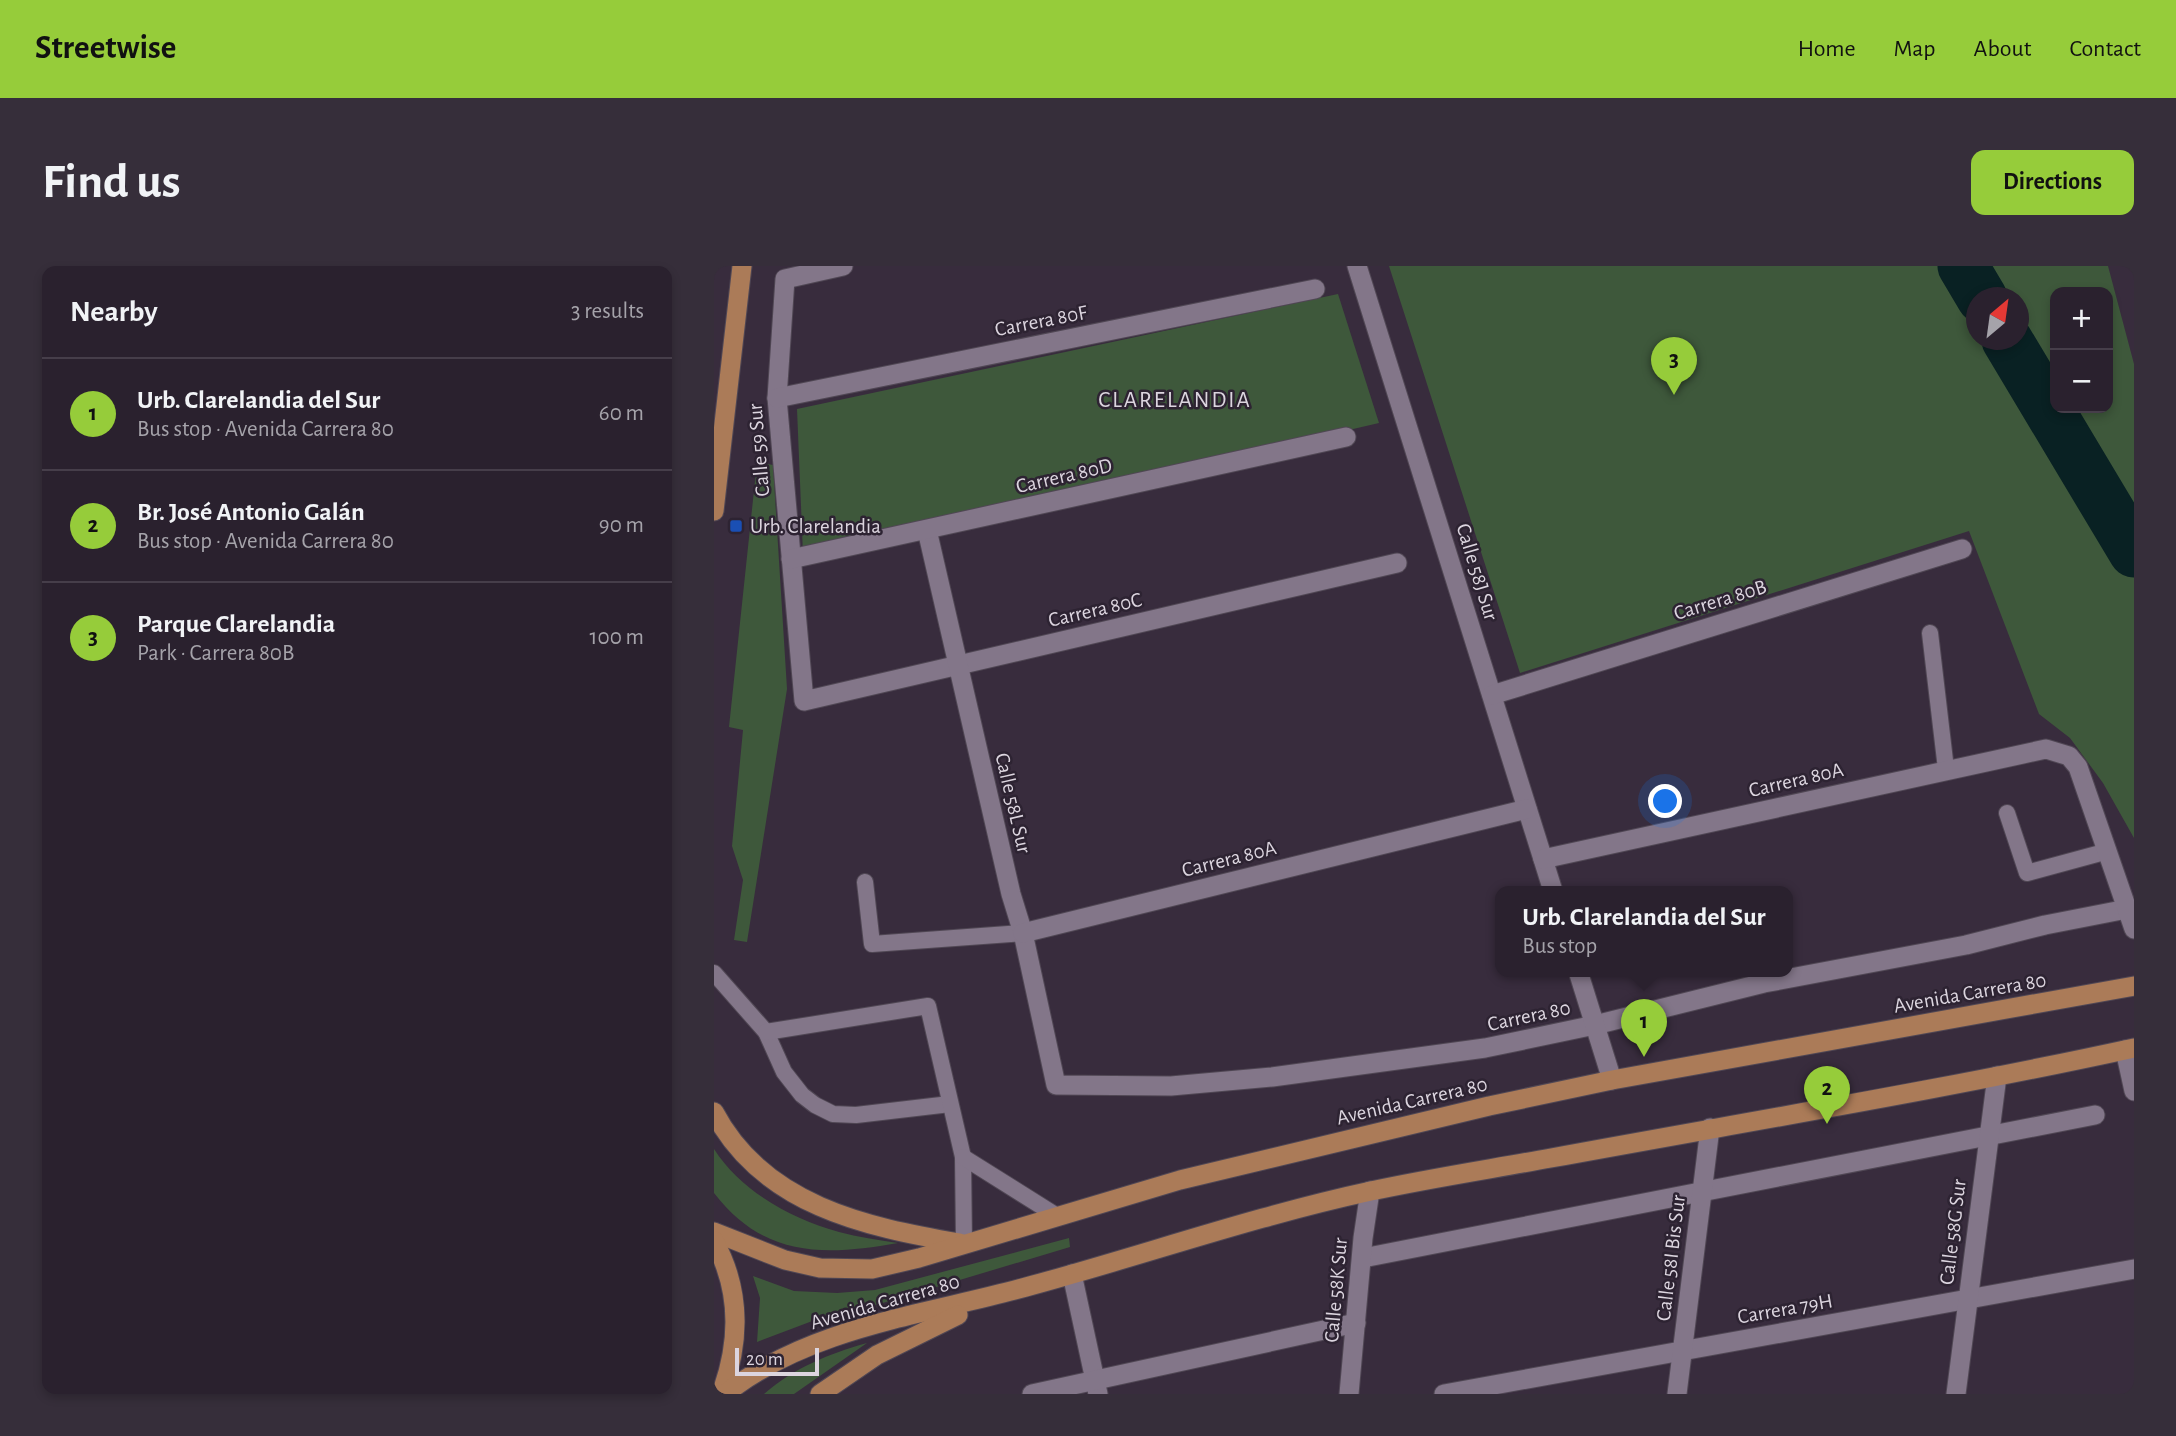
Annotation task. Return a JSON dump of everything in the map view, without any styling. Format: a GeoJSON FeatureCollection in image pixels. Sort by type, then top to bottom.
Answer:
{"type":"FeatureCollection","features":[{"type":"Feature","properties":{"kind":"main road"},"geometry":{"type":"LineString","coordinates":[[714,511],[742,266]]}},
{"type":"Feature","properties":{"kind":"main road","name":"Avenida Carrera 80"},"geometry":{"type":"LineString","coordinates":[[714,1232],[785,1260],[820,1268],[850,1270],[888,1266],[1180,1180],[1476,1109],[1612,1080],[2134,986]]}},
{"type":"Feature","properties":{"kind":"main road","name":"Avenida Carrera 80"},"geometry":{"type":"LineString","coordinates":[[723,1394],[762,1368],[791,1353],[860,1329],[1026,1287],[1370,1191],[1997,1076],[2130,1049]]}},
{"type":"Feature","properties":{"kind":"main road"},"geometry":{"type":"LineString","coordinates":[[714,1112],[739,1151],[755,1166],[807,1203],[888,1231],[964,1244]]}},
{"type":"Feature","properties":{"kind":"main road"},"geometry":{"type":"LineString","coordinates":[[714,1241],[731,1282],[736,1312],[735,1342],[723,1394]]}},
{"type":"Feature","properties":{"kind":"main road"},"geometry":{"type":"LineString","coordinates":[[820,1394],[877,1355],[935,1324],[1026,1287]]}},
{"type":"Feature","properties":{"kind":"street","name":"Calle 59 Sur"},"geometry":{"type":"LineString","coordinates":[[804,701],[777,398],[785,279],[843,266]]}},
{"type":"Feature","properties":{"kind":"street","name":"Calle 58J Sur"},"geometry":{"type":"LineString","coordinates":[[1357,266],[1551,886]]}},
{"type":"Feature","properties":{"kind":"street","name":"Carrera 80F"},"geometry":{"type":"LineString","coordinates":[[777,398],[1315,289]]}},
{"type":"Feature","properties":{"kind":"street","name":"Carrera 80D"},"geometry":{"type":"LineString","coordinates":[[791,559],[1346,437]]}},
{"type":"Feature","properties":{"kind":"street","name":"Calle 58L Sur"},"geometry":{"type":"LineString","coordinates":[[927,530],[1011,894],[1023,933],[1056,1085]]}},
{"type":"Feature","properties":{"kind":"street","name":"Carrera 80B"},"geometry":{"type":"LineString","coordinates":[[1492,695],[1962,549]]}},
{"type":"Feature","properties":{"kind":"street","name":"Carrera 80C"},"geometry":{"type":"LineString","coordinates":[[804,701],[1397,563]]}},
{"type":"Feature","properties":{"kind":"street","name":"Carrera 80A"},"geometry":{"type":"LineString","coordinates":[[1543,859],[2046,749],[2068,756],[2078,767],[2108,851]]}},
{"type":"Feature","properties":{"kind":"street","name":"Carrera 80A"},"geometry":{"type":"LineString","coordinates":[[1023,933],[1527,809]]}},
{"type":"Feature","properties":{"kind":"street"},"geometry":{"type":"LineString","coordinates":[[2108,851],[2134,929]]}},
{"type":"Feature","properties":{"kind":"street","name":"Carrera 80"},"geometry":{"type":"LineString","coordinates":[[1056,1085],[1171,1086],[1272,1077],[1485,1048],[1595,1025],[1764,983],[1966,945],[2045,925],[2127,909]]}},
{"type":"Feature","properties":{"kind":"street"},"geometry":{"type":"LineString","coordinates":[[1580,977],[1612,1080]]}},
{"type":"Feature","properties":{"kind":"street"},"geometry":{"type":"LineString","coordinates":[[2130,1049],[2134,1091]]}},
{"type":"Feature","properties":{"kind":"street","name":"Calle 58G Sur"},"geometry":{"type":"LineString","coordinates":[[1956,1394],[1997,1076]]}},
{"type":"Feature","properties":{"kind":"street"},"geometry":{"type":"LineString","coordinates":[[1363,1258],[2095,1115]]}},
{"type":"Feature","properties":{"kind":"street","name":"Calle 58I Bis Sur"},"geometry":{"type":"LineString","coordinates":[[1677,1394],[1710,1128]]}},
{"type":"Feature","properties":{"kind":"street","name":"Calle 58K Sur"},"geometry":{"type":"LineString","coordinates":[[1349,1394],[1370,1191]]}},
{"type":"Feature","properties":{"kind":"street","name":"Carrera 79H"},"geometry":{"type":"LineString","coordinates":[[1444,1394],[2134,1269]]}},
{"type":"Feature","properties":{"kind":"street"},"geometry":{"type":"LineString","coordinates":[[1072,1274],[1096,1387]]}},
{"type":"Feature","properties":{"kind":"street"},"geometry":{"type":"LineString","coordinates":[[1032,1394],[1096,1387],[1356,1323]]}},
{"type":"Feature","properties":{"kind":"lane"},"geometry":{"type":"LineString","coordinates":[[1930,634],[1946,769]]}},
{"type":"Feature","properties":{"kind":"lane"},"geometry":{"type":"LineString","coordinates":[[2007,813],[2027,873],[2108,851]]}},
{"type":"Feature","properties":{"kind":"lane"},"geometry":{"type":"LineString","coordinates":[[865,883],[872,944],[1023,933]]}},
{"type":"Feature","properties":{"kind":"lane"},"geometry":{"type":"LineString","coordinates":[[714,973],[766,1032],[784,1072],[802,1095],[815,1105],[833,1114],[856,1115],[950,1104]]}},
{"type":"Feature","properties":{"kind":"lane"},"geometry":{"type":"LineString","coordinates":[[766,1032],[929,1006],[962,1157],[964,1244]]}},
{"type":"Feature","properties":{"kind":"lane"},"geometry":{"type":"LineString","coordinates":[[962,1157],[1057,1216]]}},
{"type":"Feature","properties":{"kind":"green space"},"geometry":{"type":"Polygon","coordinates":[[[1389,266],[2108,266],[2134,364],[2134,838],[2103,783],[2070,738],[2039,714],[1969,531],[1520,673],[1389,266]]]}},
{"type":"Feature","properties":{"kind":"green space"},"geometry":{"type":"Polygon","coordinates":[[[1338,294],[1379,423],[803,554],[797,409],[1338,294]]]}},
{"type":"Feature","properties":{"kind":"green space"},"geometry":{"type":"Polygon","coordinates":[[[757,462],[773,465],[787,689],[747,942],[734,940],[743,880],[732,846],[743,730],[729,727],[757,462]]]}},
{"type":"Feature","properties":{"kind":"green space"},"geometry":{"type":"Polygon","coordinates":[[[714,1149],[738,1178],[785,1211],[839,1232],[898,1243],[845,1250],[820,1250],[775,1241],[753,1230],[733,1214],[714,1193],[714,1149]]]}},
{"type":"Feature","properties":{"kind":"green space"},"geometry":{"type":"Polygon","coordinates":[[[1069,1238],[1070,1247],[866,1308],[815,1320],[757,1342],[760,1298],[753,1276],[794,1291],[837,1293],[875,1290],[1069,1238]]]}},
{"type":"Feature","properties":{"kind":"green space"},"geometry":{"type":"Polygon","coordinates":[[[867,1343],[794,1394],[764,1394],[812,1363],[867,1343]]]}},
{"type":"Feature","properties":{"kind":"waterway"},"geometry":{"type":"LineString","coordinates":[[1963,266],[1975,287]]}},
{"type":"Feature","properties":{"kind":"waterway"},"geometry":{"type":"LineString","coordinates":[[2013,350],[2134,552]]}},
{"type":"Feature","properties":{"kind":"place","name":"Parque Clarelandia"},"geometry":{"type":"Point","coordinates":[1674,395]}},
{"type":"Feature","properties":{"kind":"place","name":"Urb. Clarelandia"},"geometry":{"type":"Point","coordinates":[736,526]}},
{"type":"Feature","properties":{"kind":"place","name":"Urb. Clarelandia del Sur"},"geometry":{"type":"Point","coordinates":[1644,1057]}},
{"type":"Feature","properties":{"kind":"place","name":"Br. José Antonio Galán"},"geometry":{"type":"Point","coordinates":[1827,1124]}},
{"type":"Feature","properties":{"kind":"district","name":"CLARELANDIA"},"geometry":{"type":"Point","coordinates":[1175,400]}}]}
